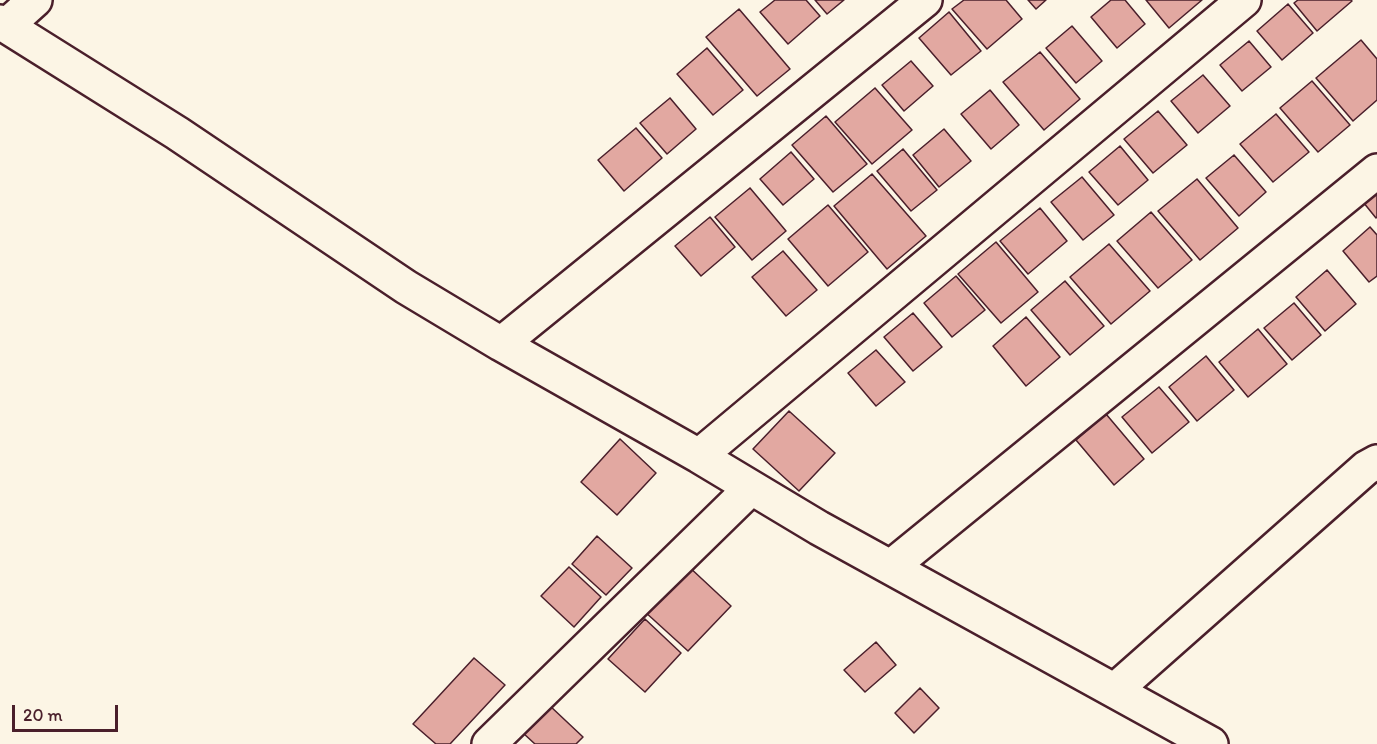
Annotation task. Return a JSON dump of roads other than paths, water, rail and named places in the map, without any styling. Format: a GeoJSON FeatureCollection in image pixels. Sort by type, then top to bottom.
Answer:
{"type":"FeatureCollection","features":[{"type":"Feature","properties":{"kind":"street"},"geometry":{"type":"LineString","coordinates":[[34,0],[3,24],[177,133],[406,287],[751,488],[1211,744]]}},
{"type":"Feature","properties":{"kind":"street"},"geometry":{"type":"LineString","coordinates":[[501,344],[925,0]]}},
{"type":"Feature","properties":{"kind":"street"},"geometry":{"type":"LineString","coordinates":[[699,456],[1244,0]]}},
{"type":"Feature","properties":{"kind":"street"},"geometry":{"type":"LineString","coordinates":[[892,566],[1377,171]]}},
{"type":"Feature","properties":{"kind":"street"},"geometry":{"type":"LineString","coordinates":[[1115,690],[1366,468],[1377,462]]}},
{"type":"Feature","properties":{"kind":"street"},"geometry":{"type":"LineString","coordinates":[[489,744],[751,488]]}}]}
